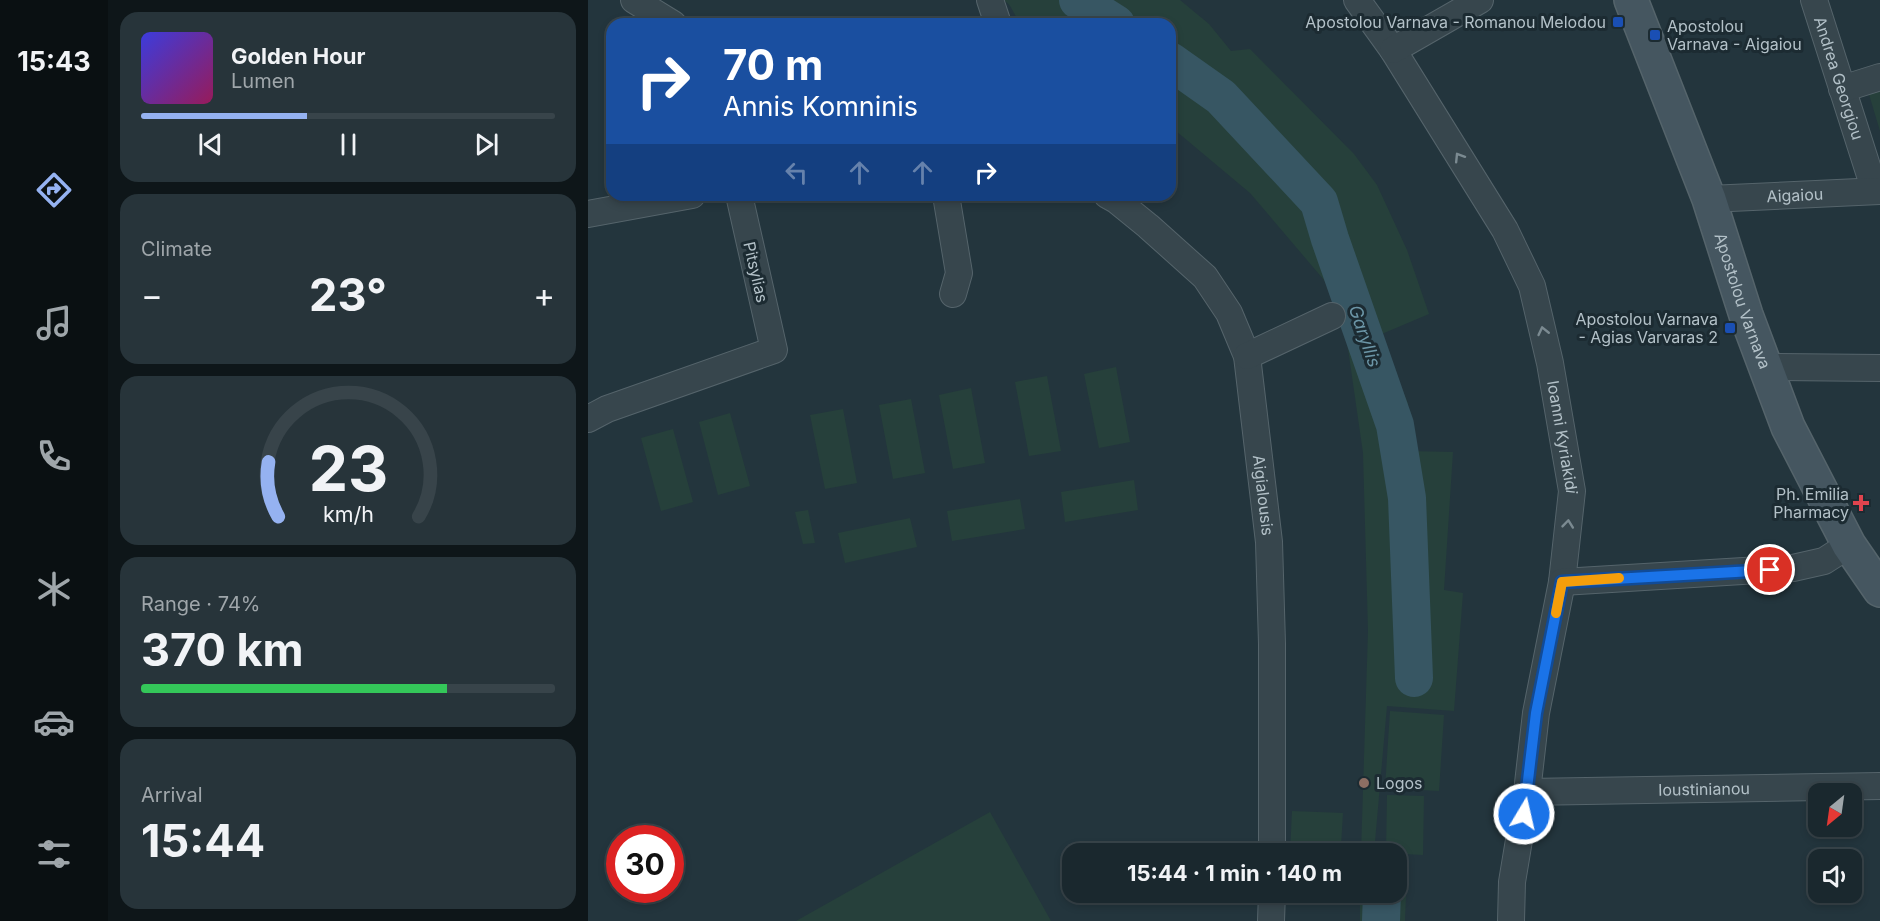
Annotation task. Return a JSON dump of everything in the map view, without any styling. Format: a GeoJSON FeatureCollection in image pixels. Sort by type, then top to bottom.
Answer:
{"type":"FeatureCollection","features":[{"type":"Feature","properties":{"kind":"main road","name":"Apostolou Varnava"},"geometry":{"type":"LineString","coordinates":[[1631,0],[1709,199],[1746,315],[1788,427],[1849,545],[1880,590]]}},
{"type":"Feature","properties":{"kind":"street"},"geometry":{"type":"LineString","coordinates":[[634,0],[663,18]]}},
{"type":"Feature","properties":{"kind":"street"},"geometry":{"type":"LineString","coordinates":[[990,0],[996,18]]}},
{"type":"Feature","properties":{"kind":"street","name":"Ioanni Kyriakidi"},"geometry":{"type":"LineString","coordinates":[[1357,0],[1393,50],[1504,230],[1532,286],[1550,363],[1572,491],[1562,582],[1536,713],[1527,792],[1512,882],[1511,921]]}},
{"type":"Feature","properties":{"kind":"street"},"geometry":{"type":"LineString","coordinates":[[1393,50],[1480,0]]}},
{"type":"Feature","properties":{"kind":"street","name":"Andrea Georgiou"},"geometry":{"type":"LineString","coordinates":[[1814,0],[1877,191]]}},
{"type":"Feature","properties":{"kind":"street"},"geometry":{"type":"LineString","coordinates":[[1842,89],[1880,77]]}},
{"type":"Feature","properties":{"kind":"street","name":"Aigaiou"},"geometry":{"type":"LineString","coordinates":[[1709,199],[1877,191]]}},
{"type":"Feature","properties":{"kind":"street"},"geometry":{"type":"LineString","coordinates":[[588,214],[659,201]]}},
{"type":"Feature","properties":{"kind":"street","name":"Pitsylias"},"geometry":{"type":"LineString","coordinates":[[588,419],[607,410],[774,350],[740,201]]}},
{"type":"Feature","properties":{"kind":"street"},"geometry":{"type":"LineString","coordinates":[[947,201],[959,273],[953,294]]}},
{"type":"Feature","properties":{"kind":"street","name":"Aigialousis"},"geometry":{"type":"LineString","coordinates":[[1117,201],[1205,277],[1229,313],[1247,356],[1269,542],[1272,644],[1272,843]]}},
{"type":"Feature","properties":{"kind":"street"},"geometry":{"type":"LineString","coordinates":[[1247,356],[1332,316]]}},
{"type":"Feature","properties":{"kind":"street"},"geometry":{"type":"LineString","coordinates":[[1766,368],[1880,368]]}},
{"type":"Feature","properties":{"kind":"street"},"geometry":{"type":"LineString","coordinates":[[1562,582],[1793,568],[1824,561],[1849,545]]}},
{"type":"Feature","properties":{"kind":"street","name":"Ioustinianou"},"geometry":{"type":"LineString","coordinates":[[1527,792],[1880,786]]}},
{"type":"Feature","properties":{"kind":"street"},"geometry":{"type":"LineString","coordinates":[[1271,921],[1272,903]]}},
{"type":"Feature","properties":{"kind":"green space"},"geometry":{"type":"Polygon","coordinates":[[[1003,0],[1180,0],[1209,24],[1231,51],[1250,49],[1354,154],[1377,185],[1407,250],[1429,314],[1377,336],[1408,403],[1406,451],[1453,452],[1444,590],[1463,593],[1454,711],[1387,706],[1375,843],[1361,843],[1368,631],[1363,453],[1341,300],[1250,193],[1176,131],[1176,18],[1017,18],[1010,5],[1003,0]]]}},
{"type":"Feature","properties":{"kind":"green space"},"geometry":{"type":"Polygon","coordinates":[[[1880,88],[1880,131],[1868,91],[1880,88]]]}},
{"type":"Feature","properties":{"kind":"green space"},"geometry":{"type":"Polygon","coordinates":[[[1116,367],[1130,442],[1099,448],[1084,374],[1116,367]]]}},
{"type":"Feature","properties":{"kind":"green space"},"geometry":{"type":"Polygon","coordinates":[[[1047,376],[1061,451],[1029,456],[1015,382],[1047,376]]]}},
{"type":"Feature","properties":{"kind":"green space"},"geometry":{"type":"Polygon","coordinates":[[[971,388],[985,463],[953,469],[939,395],[971,388]]]}},
{"type":"Feature","properties":{"kind":"green space"},"geometry":{"type":"Polygon","coordinates":[[[911,399],[925,473],[893,479],[879,405],[911,399]]]}},
{"type":"Feature","properties":{"kind":"green space"},"geometry":{"type":"Polygon","coordinates":[[[843,409],[857,483],[825,489],[810,415],[843,409]]]}},
{"type":"Feature","properties":{"kind":"green space"},"geometry":{"type":"Polygon","coordinates":[[[730,413],[750,486],[718,495],[699,422],[730,413]]]}},
{"type":"Feature","properties":{"kind":"green space"},"geometry":{"type":"Polygon","coordinates":[[[673,429],[693,502],[661,511],[641,438],[673,429]]]}},
{"type":"Feature","properties":{"kind":"green space"},"geometry":{"type":"Polygon","coordinates":[[[1134,480],[1138,510],[1065,522],[1061,492],[1134,480]]]}},
{"type":"Feature","properties":{"kind":"green space"},"geometry":{"type":"Polygon","coordinates":[[[1020,499],[1025,529],[952,541],[947,511],[1020,499]]]}},
{"type":"Feature","properties":{"kind":"green space"},"geometry":{"type":"Polygon","coordinates":[[[808,510],[815,543],[803,544],[795,512],[808,510]]]}},
{"type":"Feature","properties":{"kind":"green space"},"geometry":{"type":"Polygon","coordinates":[[[910,518],[917,547],[845,563],[838,533],[910,518]]]}},
{"type":"Feature","properties":{"kind":"green space"},"geometry":{"type":"Polygon","coordinates":[[[1390,711],[1444,715],[1439,791],[1385,788],[1390,711]]]}},
{"type":"Feature","properties":{"kind":"green space"},"geometry":{"type":"Polygon","coordinates":[[[1387,795],[1424,796],[1423,855],[1407,854],[1407,843],[1386,843],[1387,795]]]}},
{"type":"Feature","properties":{"kind":"green space"},"geometry":{"type":"Polygon","coordinates":[[[1292,811],[1343,813],[1341,843],[1290,843],[1292,811]]]}},
{"type":"Feature","properties":{"kind":"green space"},"geometry":{"type":"Polygon","coordinates":[[[990,812],[1051,921],[796,921],[990,812]]]}},
{"type":"Feature","properties":{"kind":"green space"},"geometry":{"type":"Polygon","coordinates":[[[1360,903],[1406,903],[1405,921],[1360,921],[1360,903]]]}},
{"type":"Feature","properties":{"kind":"waterway","name":"Garyllis"},"geometry":{"type":"LineString","coordinates":[[1078,0],[1106,18]]}},
{"type":"Feature","properties":{"kind":"waterway","name":"Garyllis"},"geometry":{"type":"LineString","coordinates":[[1176,65],[1221,97],[1319,202],[1395,425],[1407,498],[1414,678]]}},
{"type":"Feature","properties":{"kind":"waterway","name":"Garyllis"},"geometry":{"type":"LineString","coordinates":[[1381,921],[1382,903]]}},
{"type":"Feature","properties":{"kind":"slow traffic"},"geometry":{"type":"LineString","coordinates":[[1556,613],[1562,582],[1619,578]]}},
{"type":"Feature","properties":{"kind":"place","name":"Apostolou Varnava - Romanou Melodou"},"geometry":{"type":"Point","coordinates":[1618,22]}},
{"type":"Feature","properties":{"kind":"place","name":"Apostolou Varnava - Aigaiou"},"geometry":{"type":"Point","coordinates":[1655,35]}},
{"type":"Feature","properties":{"kind":"place","name":"Apostolou Varnava - Agias Varvaras 2"},"geometry":{"type":"Point","coordinates":[1730,328]}},
{"type":"Feature","properties":{"kind":"place","name":"Ph. Emilia Pharmacy"},"geometry":{"type":"Point","coordinates":[1861,503]}},
{"type":"Feature","properties":{"kind":"place","name":"Logos"},"geometry":{"type":"Point","coordinates":[1364,783]}},
{"type":"Feature","properties":{"kind":"route"},"geometry":{"type":"LineString","coordinates":[[1524,814],[1536,713],[1562,582],[1770,570]]}}]}
